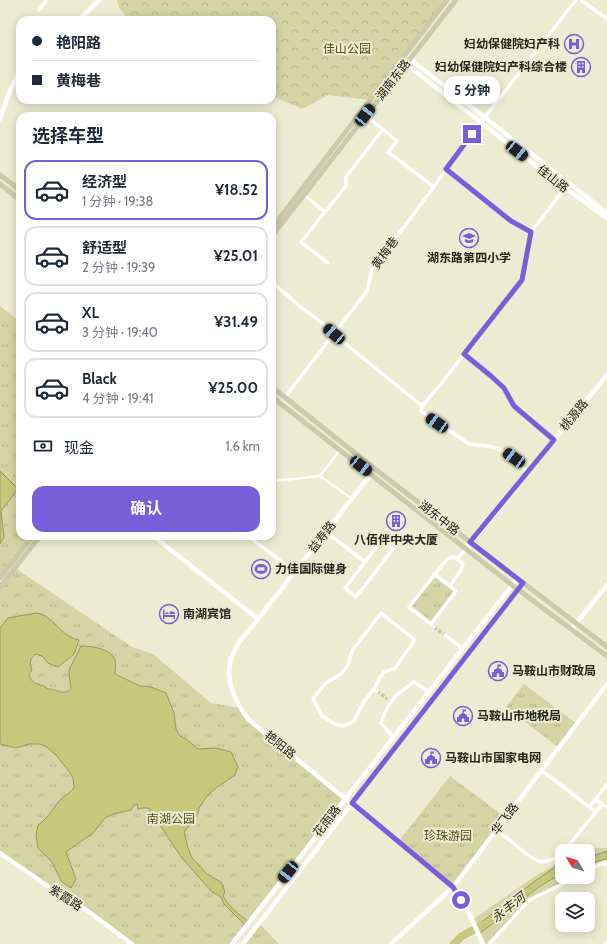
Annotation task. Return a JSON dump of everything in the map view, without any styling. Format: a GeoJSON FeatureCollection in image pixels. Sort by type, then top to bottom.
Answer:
{"type":"FeatureCollection","features":[{"type":"Feature","properties":{"kind":"main road"},"geometry":{"type":"LineString","coordinates":[[276,223],[448,0]]}},
{"type":"Feature","properties":{"kind":"main road","name":"湖南东路"},"geometry":{"type":"LineString","coordinates":[[276,231],[303,194],[456,0]]}},
{"type":"Feature","properties":{"kind":"main road"},"geometry":{"type":"LineString","coordinates":[[0,175],[16,187]]}},
{"type":"Feature","properties":{"kind":"main road"},"geometry":{"type":"LineString","coordinates":[[0,184],[16,197]]}},
{"type":"Feature","properties":{"kind":"main road","name":"湖东中路"},"geometry":{"type":"LineString","coordinates":[[276,390],[607,647]]}},
{"type":"Feature","properties":{"kind":"main road","name":"湖东中路"},"geometry":{"type":"LineString","coordinates":[[276,401],[518,590],[607,656]]}},
{"type":"Feature","properties":{"kind":"main road"},"geometry":{"type":"LineString","coordinates":[[0,578],[30,540]]}},
{"type":"Feature","properties":{"kind":"main road"},"geometry":{"type":"LineString","coordinates":[[0,587],[37,540]]}},
{"type":"Feature","properties":{"kind":"street"},"geometry":{"type":"LineString","coordinates":[[39,10],[47,0]]}},
{"type":"Feature","properties":{"kind":"street"},"geometry":{"type":"LineString","coordinates":[[83,16],[99,0]]}},
{"type":"Feature","properties":{"kind":"street"},"geometry":{"type":"LineString","coordinates":[[531,232],[511,221],[446,169],[576,0]]}},
{"type":"Feature","properties":{"kind":"street"},"geometry":{"type":"LineString","coordinates":[[582,0],[607,19]]}},
{"type":"Feature","properties":{"kind":"street","name":"佳山路"},"geometry":{"type":"LineString","coordinates":[[410,59],[606,211]]}},
{"type":"Feature","properties":{"kind":"street","name":"佳山路"},"geometry":{"type":"LineString","coordinates":[[406,64],[565,188],[607,218]]}},
{"type":"Feature","properties":{"kind":"street"},"geometry":{"type":"LineString","coordinates":[[0,119],[9,93],[16,79]]}},
{"type":"Feature","properties":{"kind":"street"},"geometry":{"type":"LineString","coordinates":[[365,115],[397,141],[388,152],[434,188]]}},
{"type":"Feature","properties":{"kind":"street"},"geometry":{"type":"LineString","coordinates":[[328,263],[301,242],[346,186],[346,177],[383,129]]}},
{"type":"Feature","properties":{"kind":"street","name":"黄梅巷"},"geometry":{"type":"LineString","coordinates":[[285,397],[367,291],[372,269],[434,188],[446,169]]}},
{"type":"Feature","properties":{"kind":"street"},"geometry":{"type":"LineString","coordinates":[[528,472],[502,450],[487,446],[469,444],[421,411],[422,406],[441,384],[522,280],[531,232],[565,188]]}},
{"type":"Feature","properties":{"kind":"street"},"geometry":{"type":"LineString","coordinates":[[303,194],[325,212]]}},
{"type":"Feature","properties":{"kind":"street"},"geometry":{"type":"LineString","coordinates":[[606,211],[607,218]]}},
{"type":"Feature","properties":{"kind":"street"},"geometry":{"type":"LineString","coordinates":[[276,286],[422,406]]}},
{"type":"Feature","properties":{"kind":"street"},"geometry":{"type":"LineString","coordinates":[[464,354],[504,388],[514,406],[554,440]]}},
{"type":"Feature","properties":{"kind":"street","name":"桃源路"},"geometry":{"type":"LineString","coordinates":[[466,548],[607,375]]}},
{"type":"Feature","properties":{"kind":"street"},"geometry":{"type":"LineString","coordinates":[[320,476],[340,450]]}},
{"type":"Feature","properties":{"kind":"street","name":"益寿路"},"geometry":{"type":"LineString","coordinates":[[258,619],[371,474]]}},
{"type":"Feature","properties":{"kind":"street"},"geometry":{"type":"LineString","coordinates":[[276,481],[320,476],[352,499]]}},
{"type":"Feature","properties":{"kind":"street"},"geometry":{"type":"LineString","coordinates":[[326,532],[366,562]]}},
{"type":"Feature","properties":{"kind":"street"},"geometry":{"type":"LineString","coordinates":[[253,540],[295,572]]}},
{"type":"Feature","properties":{"kind":"street"},"geometry":{"type":"LineString","coordinates":[[382,540],[393,548],[356,597],[345,588],[366,562],[382,540]]}},
{"type":"Feature","properties":{"kind":"street"},"geometry":{"type":"LineString","coordinates":[[160,541],[258,619]]}},
{"type":"Feature","properties":{"kind":"street"},"geometry":{"type":"LineString","coordinates":[[457,559],[466,548]]}},
{"type":"Feature","properties":{"kind":"street"},"geometry":{"type":"LineString","coordinates":[[434,574],[456,591],[432,625],[409,607],[434,574],[447,559],[454,557],[463,564],[462,570],[450,586]]}},
{"type":"Feature","properties":{"kind":"street","name":"花雨路"},"geometry":{"type":"LineString","coordinates":[[232,944],[517,578]]}},
{"type":"Feature","properties":{"kind":"street"},"geometry":{"type":"LineString","coordinates":[[243,944],[523,583]]}},
{"type":"Feature","properties":{"kind":"street"},"geometry":{"type":"LineString","coordinates":[[571,630],[607,585]]}},
{"type":"Feature","properties":{"kind":"street"},"geometry":{"type":"LineString","coordinates":[[381,613],[415,640],[395,668],[384,672],[375,690],[363,703],[353,722],[342,726],[334,724],[322,716],[313,699],[326,683],[341,674],[348,665],[352,651],[381,613]]}},
{"type":"Feature","properties":{"kind":"street","name":"艳阳路"},"geometry":{"type":"LineString","coordinates":[[258,619],[236,647],[229,666],[230,685],[240,708],[248,720],[345,797],[453,887],[469,913],[483,944]]}},
{"type":"Feature","properties":{"kind":"street"},"geometry":{"type":"LineString","coordinates":[[445,635],[462,649]]}},
{"type":"Feature","properties":{"kind":"street"},"geometry":{"type":"LineString","coordinates":[[393,737],[381,723],[389,701],[396,694],[414,682],[429,692]]}},
{"type":"Feature","properties":{"kind":"street","name":"华飞路"},"geometry":{"type":"LineString","coordinates":[[391,944],[453,887],[607,684]]}},
{"type":"Feature","properties":{"kind":"street"},"geometry":{"type":"LineString","coordinates":[[542,770],[596,812]]}},
{"type":"Feature","properties":{"kind":"street"},"geometry":{"type":"LineString","coordinates":[[589,807],[607,784]]}},
{"type":"Feature","properties":{"kind":"street"},"geometry":{"type":"LineString","coordinates":[[596,799],[607,808]]}},
{"type":"Feature","properties":{"kind":"street"},"geometry":{"type":"LineString","coordinates":[[570,844],[602,804]]}},
{"type":"Feature","properties":{"kind":"street"},"geometry":{"type":"LineString","coordinates":[[497,830],[528,854],[540,861],[550,861],[555,858]]}},
{"type":"Feature","properties":{"kind":"street","name":"紫霞路"},"geometry":{"type":"LineString","coordinates":[[0,854],[89,912],[132,944]]}},
{"type":"Feature","properties":{"kind":"street"},"geometry":{"type":"LineString","coordinates":[[595,867],[601,864],[607,864]]}},
{"type":"Feature","properties":{"kind":"street"},"geometry":{"type":"LineString","coordinates":[[489,944],[529,900],[559,884]]}},
{"type":"Feature","properties":{"kind":"green space","name":"佳山公园"},"geometry":{"type":"Polygon","coordinates":[[[117,0],[447,0],[370,100],[328,95],[302,109],[276,98],[276,16],[125,16],[119,7],[117,0]]]}},
{"type":"Feature","properties":{"kind":"green space"},"geometry":{"type":"Polygon","coordinates":[[[0,306],[16,319],[16,540],[30,540],[0,578],[0,306]]]}},
{"type":"Feature","properties":{"kind":"green space","name":"南湖公园"},"geometry":{"type":"Polygon","coordinates":[[[15,568],[132,647],[153,654],[211,703],[240,708],[266,735],[345,797],[232,944],[132,944],[0,853],[0,587],[15,568]]]}},
{"type":"Feature","properties":{"kind":"green space"},"geometry":{"type":"Polygon","coordinates":[[[435,577],[454,591],[431,621],[412,606],[435,577]]]}},
{"type":"Feature","properties":{"kind":"green space"},"geometry":{"type":"Polygon","coordinates":[[[524,684],[577,724],[559,748],[506,707],[524,684]]]}},
{"type":"Feature","properties":{"kind":"green space","name":"珍珠游园"},"geometry":{"type":"Polygon","coordinates":[[[450,776],[506,818],[453,887],[399,841],[450,776]]]}},
{"type":"Feature","properties":{"kind":"green space"},"geometry":{"type":"Polygon","coordinates":[[[595,848],[607,848],[607,851],[595,855],[595,848]]]}},
{"type":"Feature","properties":{"kind":"green space"},"geometry":{"type":"Polygon","coordinates":[[[555,865],[555,868],[535,881],[475,927],[472,920],[537,875],[555,865]]]}},
{"type":"Feature","properties":{"kind":"green space"},"geometry":{"type":"Polygon","coordinates":[[[554,878],[555,884],[562,884],[529,900],[489,944],[483,944],[479,934],[546,882],[554,878]]]}},
{"type":"Feature","properties":{"kind":"green space"},"geometry":{"type":"Polygon","coordinates":[[[259,923],[279,944],[243,944],[259,923]]]}},
{"type":"Feature","properties":{"kind":"water"},"geometry":{"type":"Polygon","coordinates":[[[0,471],[16,487],[16,492],[1,511],[4,537],[0,544],[0,471]]]}},
{"type":"Feature","properties":{"kind":"water"},"geometry":{"type":"Polygon","coordinates":[[[36,613],[45,616],[67,635],[79,640],[74,654],[58,667],[48,663],[42,656],[36,654],[31,659],[32,670],[29,674],[34,683],[48,689],[66,692],[71,688],[69,670],[81,646],[94,647],[104,650],[112,655],[115,660],[115,674],[140,686],[151,687],[166,693],[174,713],[176,729],[180,736],[198,749],[216,748],[231,752],[238,767],[234,776],[217,787],[207,796],[199,808],[194,820],[184,832],[192,858],[207,874],[221,882],[225,892],[223,896],[234,910],[249,922],[246,926],[224,904],[221,897],[212,892],[182,858],[157,821],[153,818],[149,808],[138,809],[137,804],[133,806],[131,810],[113,814],[105,818],[93,833],[66,852],[76,879],[71,888],[61,881],[52,862],[38,848],[36,835],[38,825],[47,817],[59,801],[74,788],[73,778],[56,755],[47,747],[40,744],[29,744],[16,748],[0,744],[0,628],[8,618],[36,613]]]}},
{"type":"Feature","properties":{"kind":"water"},"geometry":{"type":"Polygon","coordinates":[[[607,851],[607,859],[595,862],[595,855],[607,851]]]}},
{"type":"Feature","properties":{"kind":"water"},"geometry":{"type":"Polygon","coordinates":[[[554,868],[555,878],[546,882],[479,934],[475,927],[554,868]]]}},
{"type":"Feature","properties":{"kind":"waterway","name":"永丰河"},"geometry":{"type":"LineString","coordinates":[[454,944],[462,936],[483,925]]}},
{"type":"Feature","properties":{"kind":"tunnel"},"geometry":{"type":"LineString","coordinates":[[434,627],[445,635]]}},
{"type":"Feature","properties":{"kind":"tunnel"},"geometry":{"type":"LineString","coordinates":[[377,691],[387,699]]}},
{"type":"Feature","properties":{"kind":"place","name":"妇幼保健院妇产科"},"geometry":{"type":"Point","coordinates":[574,44]}},
{"type":"Feature","properties":{"kind":"place","name":"妇幼保健院妇产科综合楼"},"geometry":{"type":"Point","coordinates":[581,67]}},
{"type":"Feature","properties":{"kind":"place","name":"湖东路第四小学"},"geometry":{"type":"Point","coordinates":[469,238]}},
{"type":"Feature","properties":{"kind":"place","name":"八佰伴中央大厦"},"geometry":{"type":"Point","coordinates":[396,521]}},
{"type":"Feature","properties":{"kind":"place","name":"力佳国际健身"},"geometry":{"type":"Point","coordinates":[261,569]}},
{"type":"Feature","properties":{"kind":"place","name":"南湖宾馆"},"geometry":{"type":"Point","coordinates":[169,614]}},
{"type":"Feature","properties":{"kind":"place","name":"马鞍山市财政局"},"geometry":{"type":"Point","coordinates":[498,671]}},
{"type":"Feature","properties":{"kind":"place","name":"马鞍山市地税局"},"geometry":{"type":"Point","coordinates":[463,716]}},
{"type":"Feature","properties":{"kind":"place","name":"马鞍山市国家电网"},"geometry":{"type":"Point","coordinates":[431,758]}},
{"type":"Feature","properties":{"kind":"route"},"geometry":{"type":"LineString","coordinates":[[461,900],[453,887],[352,803],[523,583],[470,542],[554,440],[514,406],[504,388],[464,354],[522,280],[531,232],[511,221],[446,169],[472,134]]}}]}
